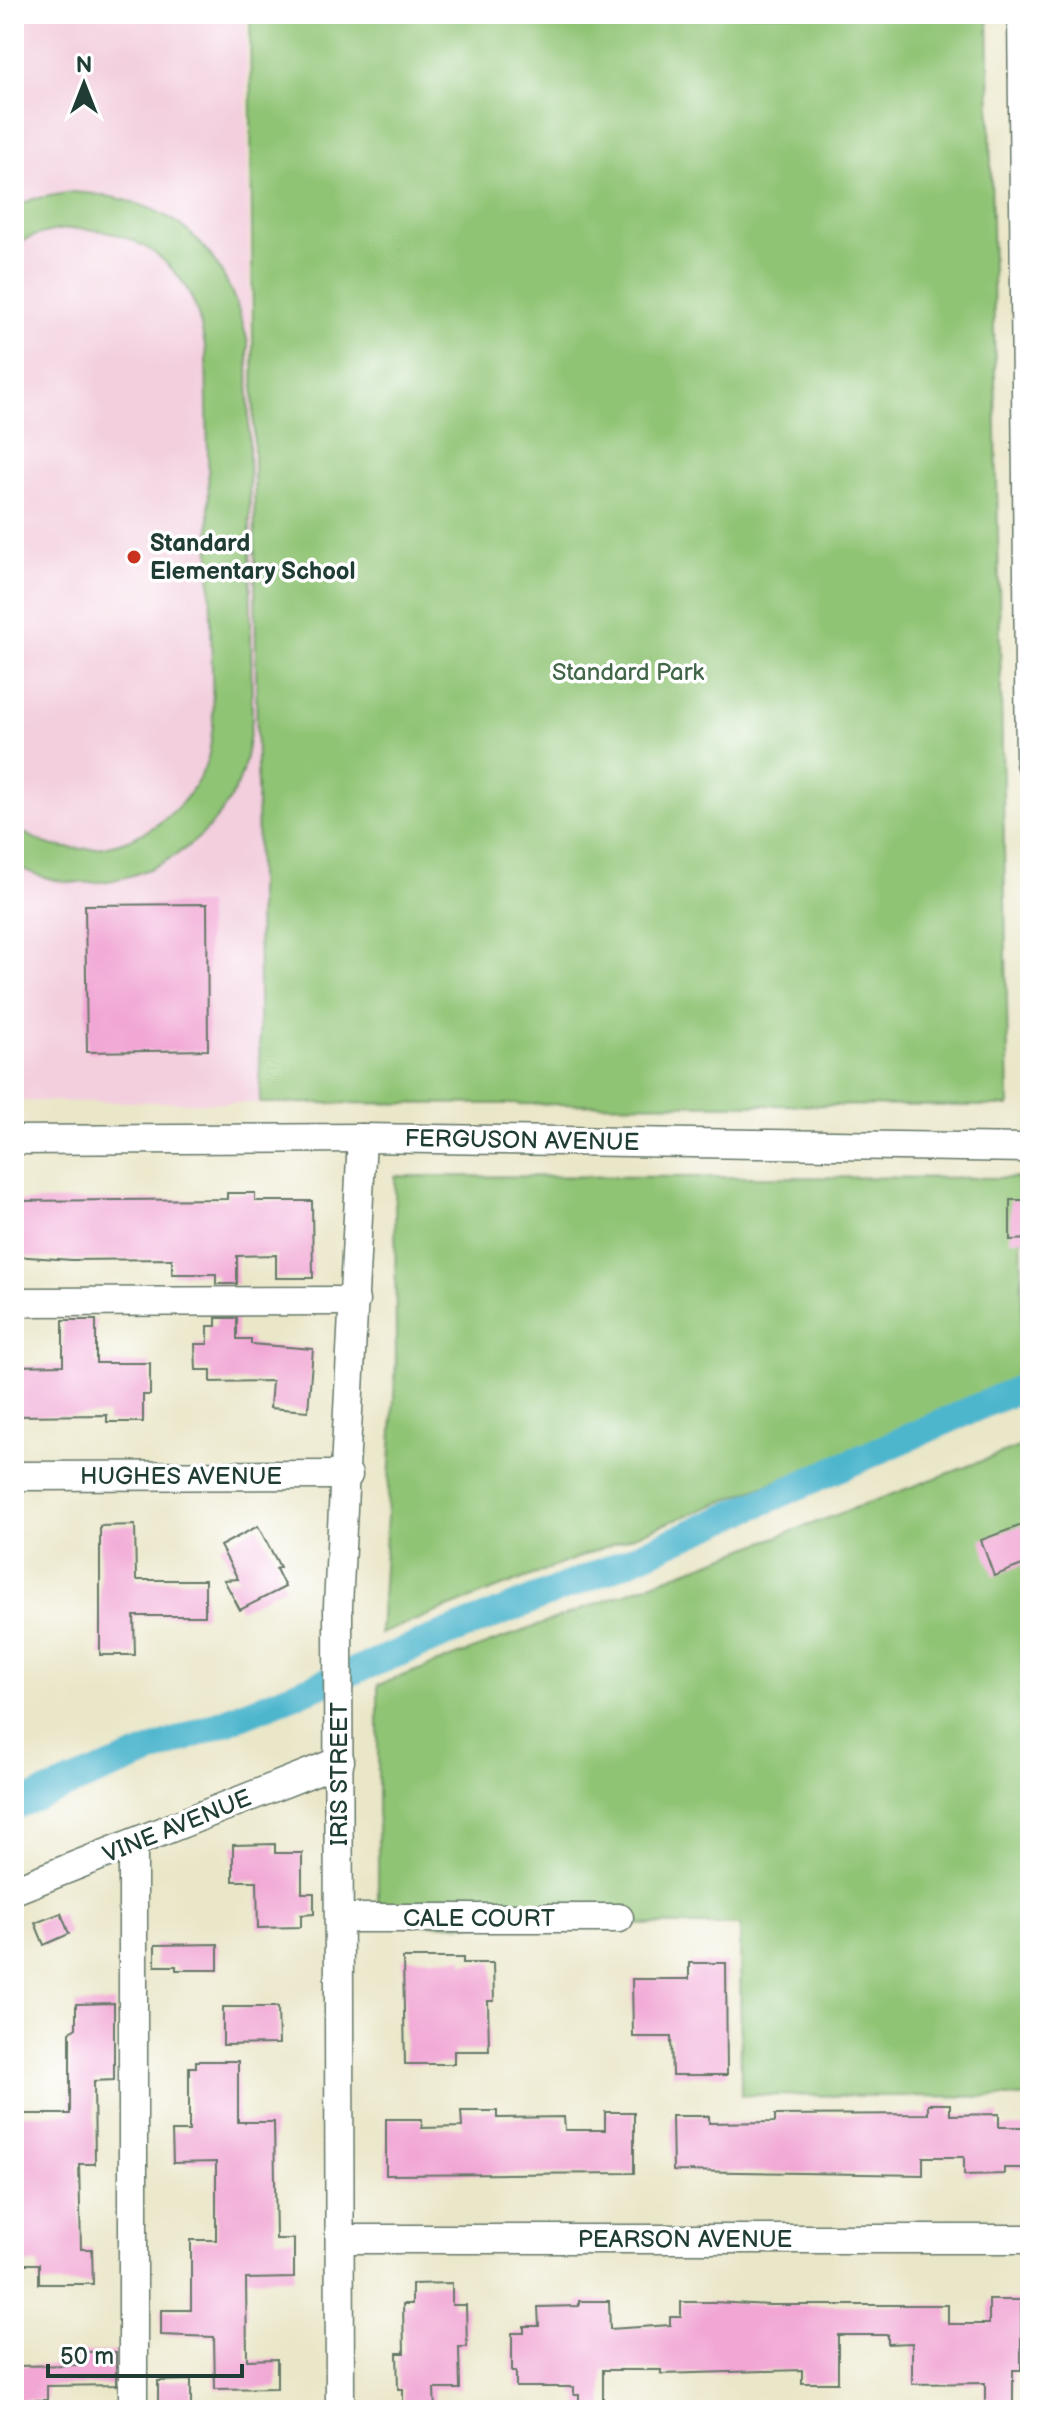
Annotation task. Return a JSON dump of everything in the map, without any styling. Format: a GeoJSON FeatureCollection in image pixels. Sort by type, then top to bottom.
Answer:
{"type":"FeatureCollection","features":[{"type":"Feature","properties":{"kind":"street"},"geometry":{"type":"LineString","coordinates":[[1022,14],[1030,763]]}},
{"type":"Feature","properties":{"kind":"street","name":"FERGUSON AVENUE"},"geometry":{"type":"LineString","coordinates":[[14,1140],[362,1138],[1030,1148]]}},
{"type":"Feature","properties":{"kind":"street","name":"IRIS STREET"},"geometry":{"type":"LineString","coordinates":[[340,2410],[338,1606],[348,1475],[362,1138]]}},
{"type":"Feature","properties":{"kind":"street"},"geometry":{"type":"LineString","coordinates":[[14,1302],[355,1301]]}},
{"type":"Feature","properties":{"kind":"street","name":"HUGHES AVENUE"},"geometry":{"type":"LineString","coordinates":[[14,1476],[348,1475]]}},
{"type":"Feature","properties":{"kind":"street","name":"VINE AVENUE"},"geometry":{"type":"LineString","coordinates":[[14,1890],[340,1761]]}},
{"type":"Feature","properties":{"kind":"street"},"geometry":{"type":"LineString","coordinates":[[133,1843],[133,2410]]}},
{"type":"Feature","properties":{"kind":"street","name":"CALE COURT"},"geometry":{"type":"LineString","coordinates":[[340,1918],[619,1918]]}},
{"type":"Feature","properties":{"kind":"street","name":"PEARSON AVENUE"},"geometry":{"type":"LineString","coordinates":[[340,2239],[1030,2239]]}},
{"type":"Feature","properties":{"kind":"shaded area","name":"Standard Elementary School"},"geometry":{"type":"Polygon","coordinates":[[[14,14],[246,14],[261,1103],[14,1101],[14,14]]]}},
{"type":"Feature","properties":{"kind":"green space","name":"Standard Park"},"geometry":{"type":"Polygon","coordinates":[[[250,14],[988,14],[1009,1106],[260,1103],[250,14]]]}},
{"type":"Feature","properties":{"kind":"green space"},"geometry":{"type":"Polygon","coordinates":[[[72,192],[108,196],[139,204],[166,216],[190,233],[209,253],[225,278],[248,343],[252,719],[245,762],[229,801],[211,825],[188,846],[162,863],[134,875],[103,882],[73,882],[43,877],[14,864],[14,828],[47,844],[72,848],[96,848],[120,843],[163,820],[181,803],[196,783],[208,757],[213,725],[206,351],[200,321],[189,293],[162,259],[143,246],[101,231],[79,229],[35,236],[14,245],[14,208],[33,199],[72,192]]]}},
{"type":"Feature","properties":{"kind":"green space"},"geometry":{"type":"Polygon","coordinates":[[[395,1176],[1021,1178],[1022,1328],[1030,1326],[1030,1383],[380,1634],[396,1363],[395,1176]]]}},
{"type":"Feature","properties":{"kind":"green space"},"geometry":{"type":"Polygon","coordinates":[[[1030,1443],[1030,2097],[741,2095],[740,1925],[378,1924],[378,1685],[1030,1443]]]}},
{"type":"Feature","properties":{"kind":"building"},"geometry":{"type":"Polygon","coordinates":[[[207,904],[208,1050],[87,1052],[85,905],[207,904]]]}},
{"type":"Feature","properties":{"kind":"building"},"geometry":{"type":"Polygon","coordinates":[[[227,1193],[255,1193],[255,1201],[312,1201],[313,1278],[276,1278],[276,1255],[237,1256],[237,1284],[216,1284],[216,1274],[172,1274],[172,1259],[72,1260],[14,1256],[14,1201],[227,1199],[227,1193]]]}},
{"type":"Feature","properties":{"kind":"building"},"geometry":{"type":"Polygon","coordinates":[[[1010,1200],[1030,1200],[1030,1239],[1010,1240],[1010,1200]]]}},
{"type":"Feature","properties":{"kind":"building"},"geometry":{"type":"Polygon","coordinates":[[[216,1318],[237,1318],[237,1339],[251,1339],[251,1344],[313,1349],[308,1411],[270,1408],[272,1381],[211,1382],[211,1370],[196,1370],[195,1344],[208,1344],[208,1326],[216,1326],[216,1318]]]}},
{"type":"Feature","properties":{"kind":"building"},"geometry":{"type":"Polygon","coordinates":[[[63,1320],[96,1320],[96,1363],[150,1363],[150,1395],[143,1395],[143,1422],[107,1422],[107,1415],[14,1416],[14,1366],[63,1365],[63,1320]]]}},
{"type":"Feature","properties":{"kind":"building"},"geometry":{"type":"Polygon","coordinates":[[[1030,1522],[1030,1562],[994,1576],[981,1540],[1030,1522]]]}},
{"type":"Feature","properties":{"kind":"building"},"geometry":{"type":"Polygon","coordinates":[[[135,1525],[136,1580],[205,1580],[205,1616],[134,1616],[135,1655],[100,1655],[100,1526],[135,1525]]]}},
{"type":"Feature","properties":{"kind":"building"},"geometry":{"type":"Polygon","coordinates":[[[258,1526],[280,1567],[276,1569],[285,1587],[240,1610],[224,1580],[238,1579],[220,1546],[258,1526]]]}},
{"type":"Feature","properties":{"kind":"building"},"geometry":{"type":"Polygon","coordinates":[[[275,1844],[275,1853],[302,1853],[302,1893],[314,1893],[314,1914],[301,1915],[301,1927],[258,1928],[257,1881],[233,1881],[233,1845],[275,1844]]]}},
{"type":"Feature","properties":{"kind":"building"},"geometry":{"type":"Polygon","coordinates":[[[61,1913],[69,1934],[44,1945],[35,1923],[61,1913]]]}},
{"type":"Feature","properties":{"kind":"building"},"geometry":{"type":"Polygon","coordinates":[[[218,1944],[218,1970],[176,1970],[176,1966],[155,1966],[155,1945],[218,1944]]]}},
{"type":"Feature","properties":{"kind":"building"},"geometry":{"type":"Polygon","coordinates":[[[403,1958],[463,1958],[463,1963],[493,1963],[494,2001],[488,2001],[489,2051],[454,2051],[454,2064],[405,2064],[403,1958]]]}},
{"type":"Feature","properties":{"kind":"building"},"geometry":{"type":"Polygon","coordinates":[[[689,1963],[726,1963],[727,2075],[672,2075],[671,2037],[633,2037],[632,1979],[689,1979],[689,1963]]]}},
{"type":"Feature","properties":{"kind":"building"},"geometry":{"type":"Polygon","coordinates":[[[114,2003],[114,2080],[94,2081],[95,2164],[79,2164],[81,2249],[92,2249],[93,2284],[39,2284],[39,2264],[14,2264],[14,2114],[70,2114],[70,2032],[76,2028],[76,2004],[114,2003]]]}},
{"type":"Feature","properties":{"kind":"building"},"geometry":{"type":"Polygon","coordinates":[[[223,2007],[278,2007],[279,2044],[223,2045],[223,2007]]]}},
{"type":"Feature","properties":{"kind":"building"},"geometry":{"type":"Polygon","coordinates":[[[196,2061],[238,2061],[238,2122],[274,2122],[276,2239],[294,2239],[294,2278],[246,2279],[247,2360],[277,2359],[277,2388],[215,2389],[214,2337],[161,2335],[161,2310],[191,2310],[191,2240],[216,2240],[216,2162],[173,2163],[172,2131],[189,2131],[189,2067],[196,2067],[196,2061]]]}},
{"type":"Feature","properties":{"kind":"building"},"geometry":{"type":"Polygon","coordinates":[[[928,2104],[950,2104],[950,2115],[999,2114],[999,2127],[1028,2127],[1028,2168],[1004,2168],[1004,2174],[964,2175],[964,2157],[923,2157],[923,2175],[673,2171],[672,2116],[709,2116],[709,2123],[775,2122],[775,2115],[928,2114],[928,2104]]]}},
{"type":"Feature","properties":{"kind":"building"},"geometry":{"type":"Polygon","coordinates":[[[461,2111],[497,2111],[497,2118],[564,2117],[565,2130],[605,2130],[605,2112],[634,2112],[634,2173],[386,2175],[386,2119],[422,2119],[422,2128],[462,2127],[461,2111]]]}},
{"type":"Feature","properties":{"kind":"building"},"geometry":{"type":"Polygon","coordinates":[[[452,2283],[452,2305],[466,2305],[467,2347],[459,2347],[460,2389],[434,2389],[435,2410],[403,2410],[403,2389],[398,2389],[397,2353],[404,2353],[403,2304],[412,2304],[412,2284],[452,2283]]]}},
{"type":"Feature","properties":{"kind":"building"},"geometry":{"type":"Polygon","coordinates":[[[989,2300],[1021,2300],[1021,2370],[1013,2370],[1013,2410],[985,2410],[985,2383],[912,2384],[912,2343],[888,2344],[888,2335],[838,2335],[838,2383],[802,2383],[802,2370],[661,2374],[661,2370],[603,2370],[603,2410],[579,2410],[579,2395],[574,2395],[574,2387],[516,2387],[516,2372],[512,2372],[512,2333],[524,2333],[524,2326],[539,2326],[538,2307],[579,2306],[579,2301],[609,2301],[610,2329],[670,2325],[670,2317],[681,2317],[681,2302],[948,2305],[948,2324],[989,2324],[989,2300]]]}},
{"type":"Feature","properties":{"kind":"building"},"geometry":{"type":"Polygon","coordinates":[[[78,2352],[116,2352],[116,2385],[47,2386],[47,2400],[14,2400],[14,2366],[78,2365],[78,2352]]]}},
{"type":"Feature","properties":{"kind":"building"},"geometry":{"type":"Polygon","coordinates":[[[191,2380],[191,2407],[158,2408],[158,2381],[191,2380]]]}},
{"type":"Feature","properties":{"kind":"waterway"},"geometry":{"type":"LineString","coordinates":[[14,1806],[612,1568],[1030,1384]]}},
{"type":"Feature","properties":{"kind":"place","name":"Standard Elementary School"},"geometry":{"type":"Point","coordinates":[134,557]}}]}
